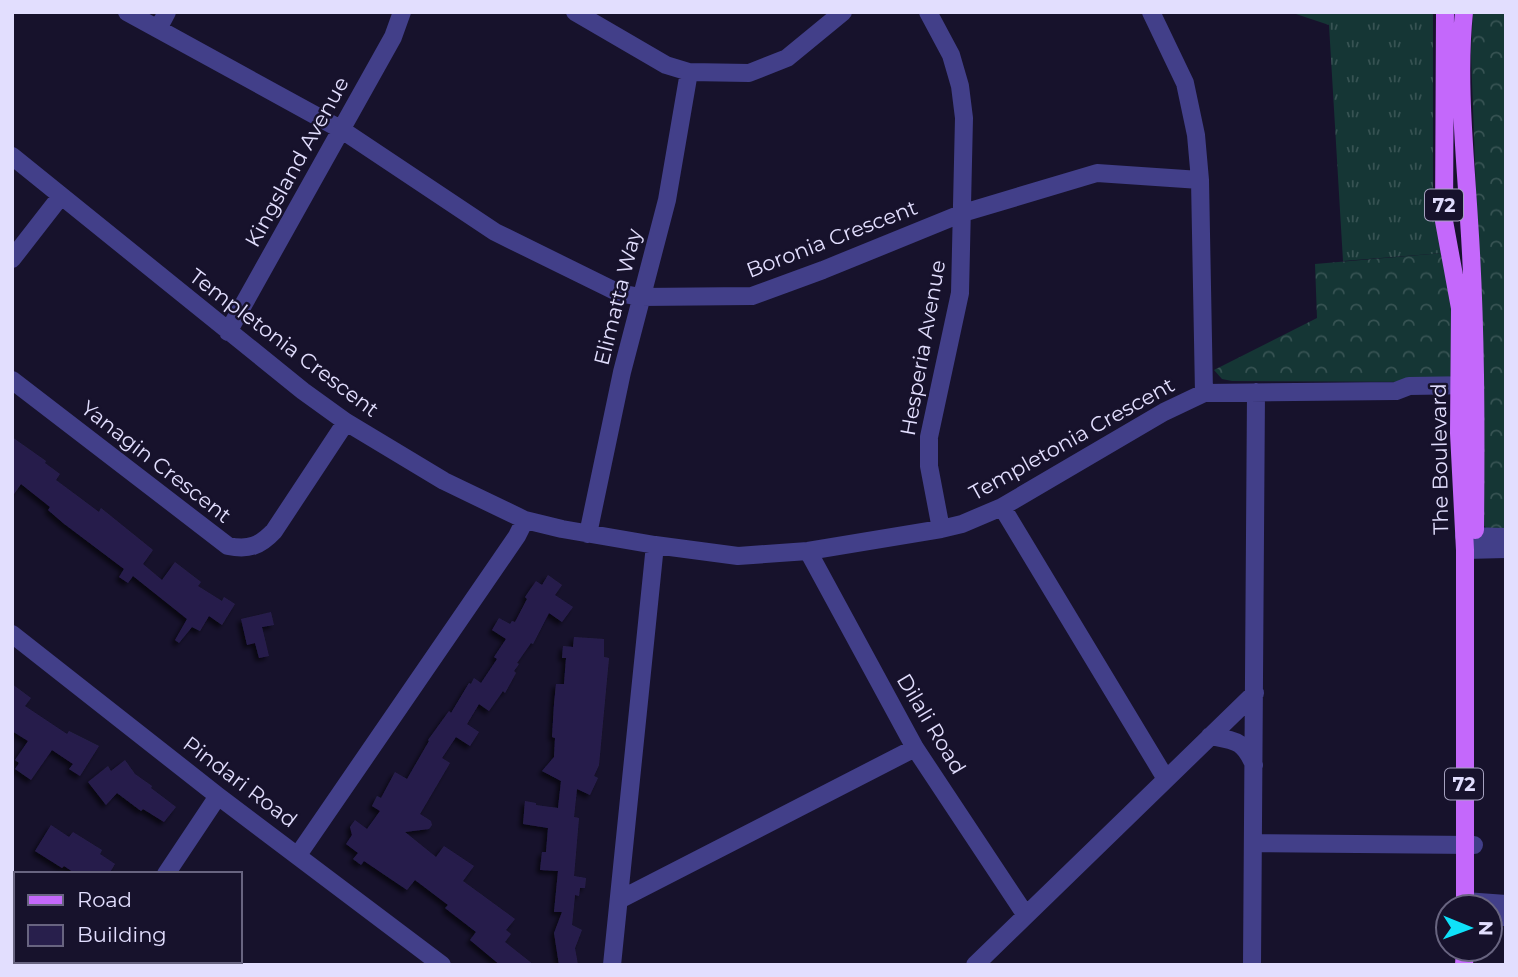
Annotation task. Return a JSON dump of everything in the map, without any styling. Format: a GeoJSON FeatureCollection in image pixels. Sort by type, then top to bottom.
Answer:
{"type":"FeatureCollection","features":[{"type":"Feature","properties":{"kind":"main road","name":"The Boulevard"},"geometry":{"type":"LineString","coordinates":[[1445,12],[1444,221],[1460,308],[1467,391]]}},
{"type":"Feature","properties":{"kind":"main road","name":"The Boulevard"},"geometry":{"type":"LineString","coordinates":[[1464,12],[1464,163],[1469,219],[1467,391],[1470,543],[1470,893]]}},
{"type":"Feature","properties":{"kind":"street","name":"Boronia Crescent"},"geometry":{"type":"LineString","coordinates":[[127,12],[342,130],[495,232],[619,293],[640,298],[752,296],[964,213],[1097,173],[1200,180]]}},
{"type":"Feature","properties":{"kind":"street"},"geometry":{"type":"LineString","coordinates":[[158,29],[167,12]]}},
{"type":"Feature","properties":{"kind":"street","name":"Kingsland Avenue"},"geometry":{"type":"LineString","coordinates":[[228,332],[393,37],[402,12]]}},
{"type":"Feature","properties":{"kind":"street"},"geometry":{"type":"LineString","coordinates":[[575,12],[666,65],[689,72],[748,73],[787,58],[843,12]]}},
{"type":"Feature","properties":{"kind":"street","name":"Hesperia Avenue"},"geometry":{"type":"LineString","coordinates":[[929,12],[951,55],[960,86],[964,118],[964,213],[960,293],[929,437],[929,467],[941,529]]}},
{"type":"Feature","properties":{"kind":"street"},"geometry":{"type":"LineString","coordinates":[[1151,12],[1185,83],[1196,135],[1200,180],[1204,393]]}},
{"type":"Feature","properties":{"kind":"street","name":"Elimatta Way"},"geometry":{"type":"LineString","coordinates":[[588,534],[622,372],[667,200],[689,72]]}},
{"type":"Feature","properties":{"kind":"street","name":"Templetonia Crescent"},"geometry":{"type":"LineString","coordinates":[[12,156],[228,332],[346,422],[444,481],[525,520],[655,545],[737,556],[808,551],[962,524],[1002,507],[1164,412],[1204,393],[1396,391],[1408,396],[1467,391]]}},
{"type":"Feature","properties":{"kind":"street"},"geometry":{"type":"LineString","coordinates":[[12,258],[61,196]]}},
{"type":"Feature","properties":{"kind":"street","name":"Yanagin Crescent"},"geometry":{"type":"LineString","coordinates":[[12,380],[228,546],[241,548],[264,542],[274,531],[346,422]]}},
{"type":"Feature","properties":{"kind":"street"},"geometry":{"type":"LineString","coordinates":[[1252,965],[1255,843],[1256,392]]}},
{"type":"Feature","properties":{"kind":"street"},"geometry":{"type":"LineString","coordinates":[[1002,507],[1166,779]]}},
{"type":"Feature","properties":{"kind":"street"},"geometry":{"type":"LineString","coordinates":[[298,855],[517,536],[525,520]]}},
{"type":"Feature","properties":{"kind":"street"},"geometry":{"type":"LineString","coordinates":[[1470,543],[1506,537]]}},
{"type":"Feature","properties":{"kind":"street"},"geometry":{"type":"LineString","coordinates":[[1470,543],[1506,549]]}},
{"type":"Feature","properties":{"kind":"street"},"geometry":{"type":"LineString","coordinates":[[612,965],[655,545]]}},
{"type":"Feature","properties":{"kind":"street","name":"Dilali Road"},"geometry":{"type":"LineString","coordinates":[[808,551],[915,748],[1025,914]]}},
{"type":"Feature","properties":{"kind":"street","name":"Pindari Road"},"geometry":{"type":"LineString","coordinates":[[12,635],[218,796],[442,965]]}},
{"type":"Feature","properties":{"kind":"street"},"geometry":{"type":"LineString","coordinates":[[979,964],[1025,914],[1255,693]]}},
{"type":"Feature","properties":{"kind":"street"},"geometry":{"type":"LineString","coordinates":[[1210,736],[1233,740],[1247,748],[1254,765]]}},
{"type":"Feature","properties":{"kind":"street"},"geometry":{"type":"LineString","coordinates":[[618,900],[915,748]]}},
{"type":"Feature","properties":{"kind":"street"},"geometry":{"type":"LineString","coordinates":[[167,872],[218,796]]}},
{"type":"Feature","properties":{"kind":"street"},"geometry":{"type":"LineString","coordinates":[[1255,843],[1469,845]]}},
{"type":"Feature","properties":{"kind":"green space"},"geometry":{"type":"Polygon","coordinates":[[[1290,12],[1433,12],[1433,209],[1443,253],[1343,261],[1329,25],[1290,12]]]}},
{"type":"Feature","properties":{"kind":"green space"},"geometry":{"type":"Polygon","coordinates":[[[1473,12],[1506,12],[1506,533],[1491,532],[1482,524],[1479,277],[1471,53],[1473,12]]]}},
{"type":"Feature","properties":{"kind":"green space"},"geometry":{"type":"Polygon","coordinates":[[[1443,253],[1453,309],[1451,376],[1434,382],[1232,381],[1222,379],[1214,370],[1317,318],[1315,264],[1443,253]]]}},
{"type":"Feature","properties":{"kind":"building"},"geometry":{"type":"Polygon","coordinates":[[[12,437],[60,474],[56,480],[99,512],[101,508],[153,550],[143,564],[162,580],[175,562],[201,582],[198,586],[222,601],[224,597],[235,604],[222,625],[209,616],[200,631],[192,627],[179,643],[175,640],[187,619],[133,576],[128,583],[119,577],[124,569],[63,523],[48,510],[50,507],[21,484],[12,497],[12,437]]]}},
{"type":"Feature","properties":{"kind":"building"},"geometry":{"type":"Polygon","coordinates":[[[548,575],[562,585],[555,595],[573,607],[562,622],[549,613],[533,644],[531,643],[517,663],[519,664],[514,671],[516,673],[505,693],[503,691],[489,711],[479,704],[467,724],[479,732],[470,746],[456,737],[442,758],[450,763],[420,814],[431,821],[432,825],[429,829],[405,832],[436,857],[444,846],[474,866],[463,881],[515,919],[506,930],[511,934],[505,942],[534,965],[500,965],[470,940],[476,932],[445,908],[448,905],[415,880],[407,890],[364,861],[361,865],[353,859],[358,853],[346,844],[352,835],[350,827],[355,820],[367,829],[380,811],[372,806],[377,796],[381,798],[395,772],[407,779],[428,740],[449,711],[451,713],[469,683],[471,684],[474,678],[481,683],[506,639],[492,630],[499,618],[510,624],[515,622],[527,599],[525,597],[536,581],[542,585],[548,575]]]}},
{"type":"Feature","properties":{"kind":"building"},"geometry":{"type":"Polygon","coordinates":[[[271,612],[274,625],[262,627],[269,656],[259,658],[255,643],[247,645],[241,619],[271,612]]]}},
{"type":"Feature","properties":{"kind":"building"},"geometry":{"type":"Polygon","coordinates":[[[574,637],[604,639],[604,657],[609,658],[599,765],[594,776],[598,778],[590,795],[577,789],[574,817],[579,818],[574,876],[586,878],[585,888],[580,888],[579,896],[575,895],[572,925],[582,930],[575,948],[578,965],[559,965],[554,933],[562,912],[554,912],[558,871],[540,870],[542,852],[546,852],[548,828],[523,824],[525,801],[558,808],[561,781],[542,771],[554,757],[554,704],[556,684],[564,684],[566,658],[562,658],[563,646],[573,647],[574,637]]]}},
{"type":"Feature","properties":{"kind":"building"},"geometry":{"type":"Polygon","coordinates":[[[12,684],[31,698],[25,706],[67,734],[69,731],[99,746],[80,776],[69,769],[73,764],[52,750],[31,780],[15,769],[19,763],[15,760],[28,741],[12,731],[12,684]]]}},
{"type":"Feature","properties":{"kind":"building"},"geometry":{"type":"Polygon","coordinates":[[[125,760],[135,774],[176,807],[164,822],[143,809],[141,811],[117,793],[106,805],[88,782],[108,766],[111,771],[125,760]]]}},
{"type":"Feature","properties":{"kind":"building"},"geometry":{"type":"Polygon","coordinates":[[[51,825],[69,837],[73,832],[102,850],[100,854],[115,864],[110,872],[73,872],[35,851],[51,825]]]}}]}
